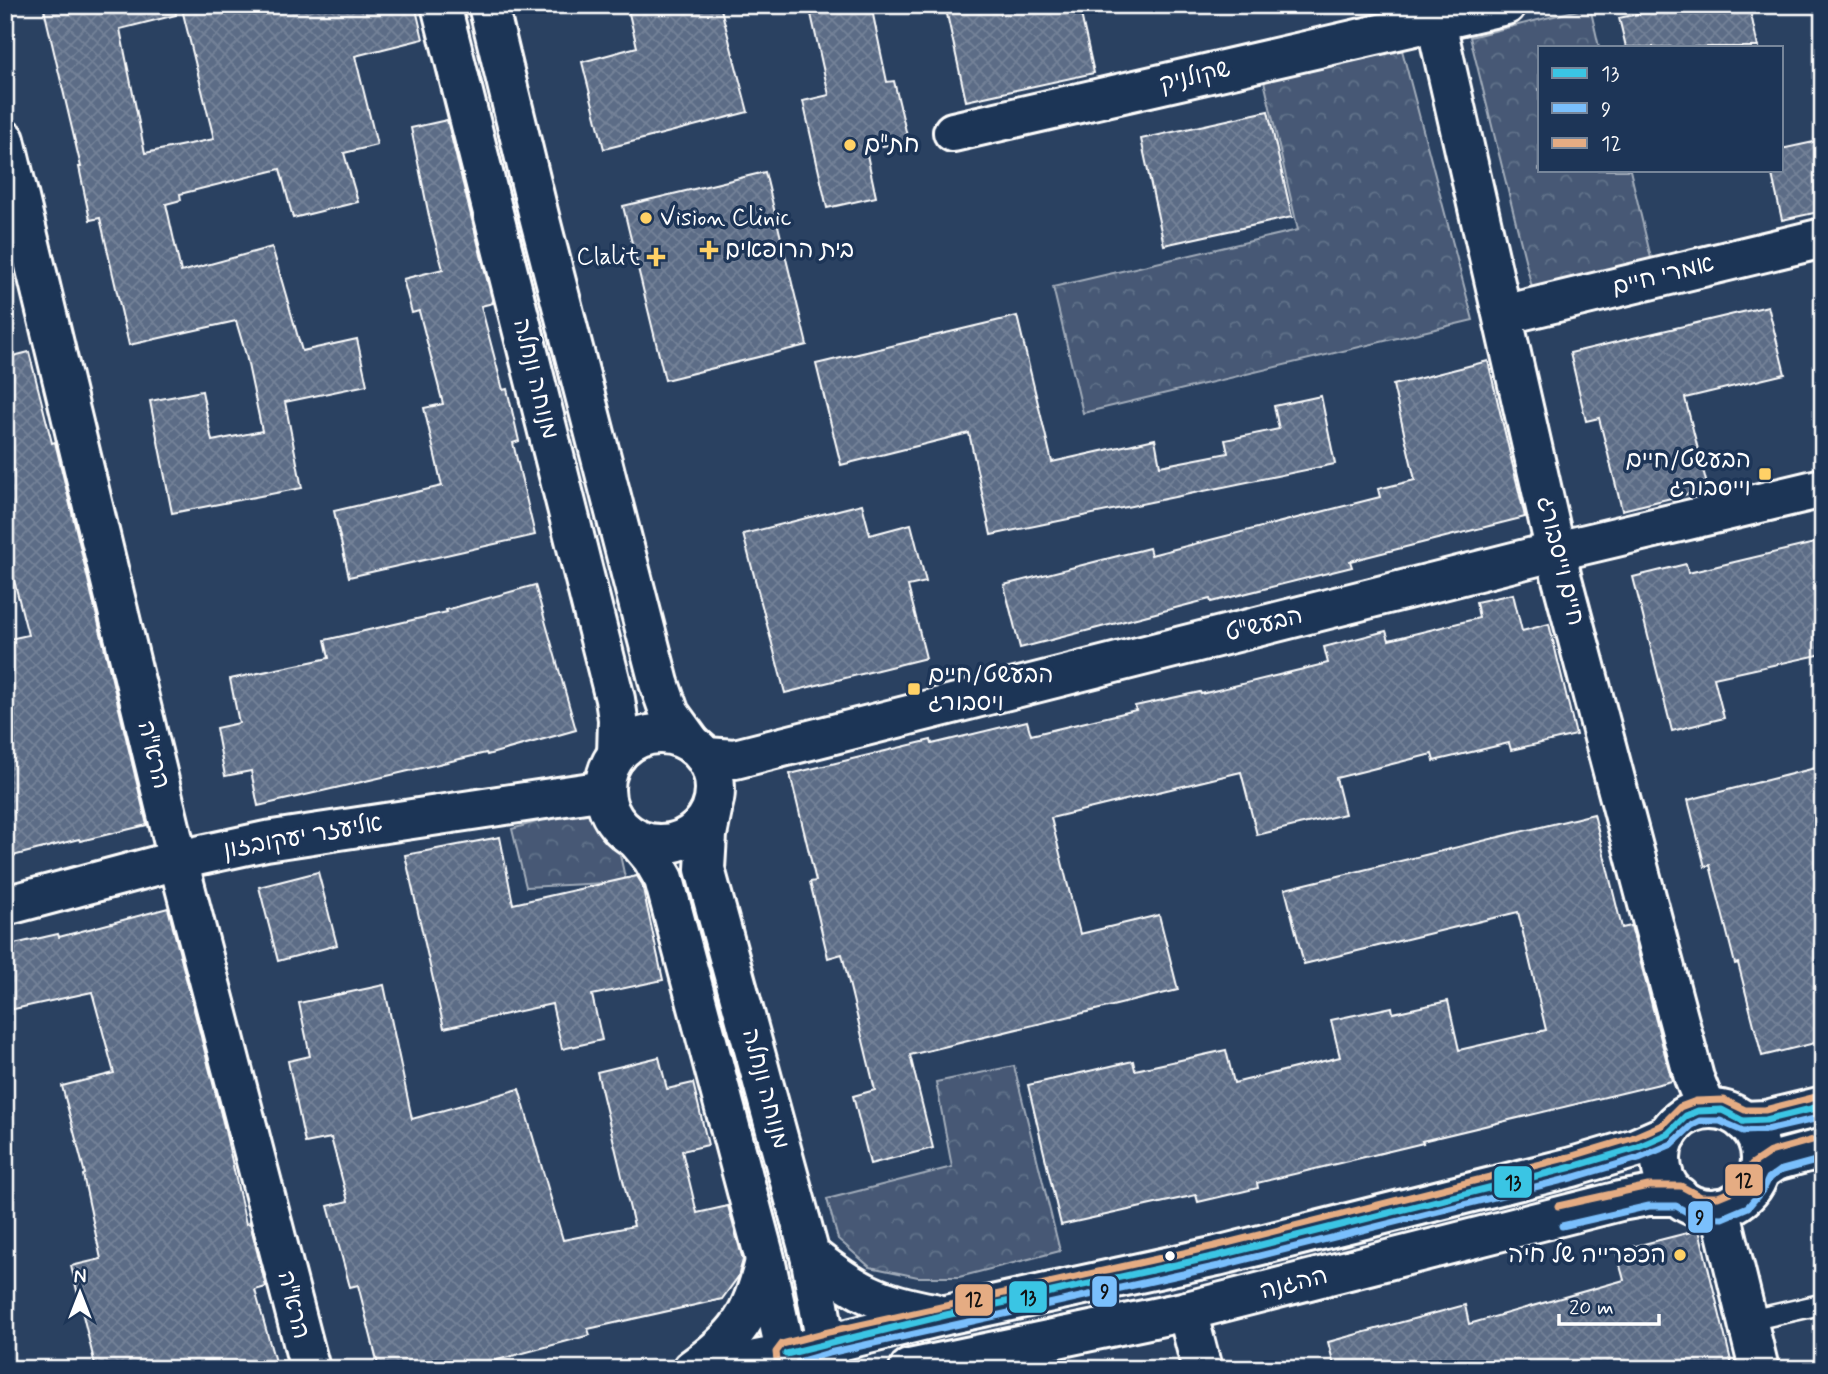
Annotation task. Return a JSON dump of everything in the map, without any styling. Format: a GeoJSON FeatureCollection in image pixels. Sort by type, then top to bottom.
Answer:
{"type":"FeatureCollection","features":[{"type":"Feature","properties":{"kind":"street","name":"מנוחה ונחלה"},"geometry":{"type":"LineString","coordinates":[[441,5],[615,699],[618,719],[617,755]]}},
{"type":"Feature","properties":{"kind":"street","name":"מנוחה ונחלה"},"geometry":{"type":"LineString","coordinates":[[488,5],[556,284],[659,683],[670,714],[698,750]]}},
{"type":"Feature","properties":{"kind":"street","name":"שקולניק"},"geometry":{"type":"LineString","coordinates":[[953,132],[1434,13],[1506,5]]}},
{"type":"Feature","properties":{"kind":"street","name":"חיים וייסבורג"},"geometry":{"type":"LineString","coordinates":[[1434,13],[1562,579],[1694,1078],[1703,1100],[1727,1115]]}},
{"type":"Feature","properties":{"kind":"street","name":"הרא\"ה"},"geometry":{"type":"LineString","coordinates":[[5,140],[178,860],[310,1369]]}},
{"type":"Feature","properties":{"kind":"street","name":"אמרי חיים"},"geometry":{"type":"LineString","coordinates":[[1503,315],[1823,238]]}},
{"type":"Feature","properties":{"kind":"street","name":"הבעש\"ט"},"geometry":{"type":"LineString","coordinates":[[698,750],[735,759],[1557,551],[1823,488]]}},
{"type":"Feature","properties":{"kind":"street"},"geometry":{"type":"LineString","coordinates":[[660,734],[676,736],[698,750],[714,773],[716,792],[712,810],[702,825],[689,837],[672,843],[653,844],[636,839],[623,831],[607,805],[605,790],[606,778],[617,755],[644,736],[660,734]]}},
{"type":"Feature","properties":{"kind":"street","name":"אליעזר יעקובזון"},"geometry":{"type":"LineString","coordinates":[[5,906],[178,860],[310,834],[605,790]]}},
{"type":"Feature","properties":{"kind":"street","name":"מנוחה ונחלה"},"geometry":{"type":"LineString","coordinates":[[712,810],[705,869],[810,1255],[828,1356]]}},
{"type":"Feature","properties":{"kind":"street","name":"מנוחה ונחלה"},"geometry":{"type":"LineString","coordinates":[[636,839],[652,858],[664,879],[765,1259],[788,1361]]}},
{"type":"Feature","properties":{"kind":"street"},"geometry":{"type":"LineString","coordinates":[[1727,1115],[1753,1131],[1759,1144],[1760,1171],[1756,1182],[1741,1199],[1720,1208],[1698,1207],[1679,1196],[1664,1174],[1663,1147],[1668,1134],[1686,1116],[1727,1115],[1766,1120],[1823,1106]]}},
{"type":"Feature","properties":{"kind":"street","name":"ההגנה"},"geometry":{"type":"LineString","coordinates":[[710,1369],[828,1356],[946,1315],[1240,1250],[1572,1167],[1636,1148],[1668,1134]]}},
{"type":"Feature","properties":{"kind":"street"},"geometry":{"type":"LineString","coordinates":[[1760,1171],[1774,1161],[1823,1148]]}},
{"type":"Feature","properties":{"kind":"street","name":"ההגנה"},"geometry":{"type":"LineString","coordinates":[[921,1367],[1187,1311],[1620,1201],[1647,1196],[1679,1196]]}},
{"type":"Feature","properties":{"kind":"street"},"geometry":{"type":"LineString","coordinates":[[1720,1208],[1759,1369]]}},
{"type":"Feature","properties":{"kind":"street"},"geometry":{"type":"LineString","coordinates":[[810,1255],[843,1281],[868,1296],[911,1309],[946,1315]]}},
{"type":"Feature","properties":{"kind":"street"},"geometry":{"type":"LineString","coordinates":[[692,1369],[720,1350],[738,1330],[758,1292],[765,1259]]}},
{"type":"Feature","properties":{"kind":"street"},"geometry":{"type":"LineString","coordinates":[[1187,1311],[1202,1369]]}},
{"type":"Feature","properties":{"kind":"lane"},"geometry":{"type":"LineString","coordinates":[[1747,1321],[1823,1304]]}},
{"type":"Feature","properties":{"kind":"green space"},"geometry":{"type":"Polygon","coordinates":[[[1590,7],[1599,46],[1538,46],[1538,172],[1630,172],[1657,283],[1538,312],[1470,37],[1590,7]]]}},
{"type":"Feature","properties":{"kind":"green space"},"geometry":{"type":"Polygon","coordinates":[[[1402,50],[1473,320],[1083,413],[1053,287],[1298,230],[1264,81],[1402,50]]]}},
{"type":"Feature","properties":{"kind":"green space"},"geometry":{"type":"Polygon","coordinates":[[[608,801],[626,882],[526,887],[512,829],[608,801]]]}},
{"type":"Feature","properties":{"kind":"green space"},"geometry":{"type":"Polygon","coordinates":[[[1014,1066],[1060,1251],[959,1277],[918,1277],[870,1267],[838,1239],[827,1199],[952,1167],[936,1082],[1014,1066]]]}},
{"type":"Feature","properties":{"kind":"building"},"geometry":{"type":"Polygon","coordinates":[[[43,5],[175,5],[176,15],[120,29],[145,153],[214,139],[181,5],[415,5],[423,39],[355,56],[377,145],[344,153],[358,202],[293,218],[280,169],[180,194],[181,200],[166,204],[181,272],[272,247],[302,351],[357,339],[367,385],[285,402],[302,488],[172,513],[150,401],[202,391],[212,441],[262,431],[246,355],[236,321],[129,345],[100,218],[90,220],[81,167],[43,5]]]}},
{"type":"Feature","properties":{"kind":"building"},"geometry":{"type":"Polygon","coordinates":[[[627,5],[720,5],[748,112],[604,149],[582,62],[637,47],[627,5]]]}},
{"type":"Feature","properties":{"kind":"building","name":"חת\"ם"},"geometry":{"type":"Polygon","coordinates":[[[809,5],[871,5],[887,82],[894,81],[908,140],[866,150],[876,197],[827,208],[803,101],[829,95],[809,5]]]}},
{"type":"Feature","properties":{"kind":"building"},"geometry":{"type":"Polygon","coordinates":[[[945,5],[1079,5],[1094,73],[966,101],[945,5]]]}},
{"type":"Feature","properties":{"kind":"building"},"geometry":{"type":"Polygon","coordinates":[[[1678,5],[1749,5],[1758,46],[1626,46],[1619,18],[1678,5]]]}},
{"type":"Feature","properties":{"kind":"building"},"geometry":{"type":"Polygon","coordinates":[[[1268,111],[1292,217],[1164,245],[1141,139],[1268,111]]]}},
{"type":"Feature","properties":{"kind":"building"},"geometry":{"type":"Polygon","coordinates":[[[447,120],[493,303],[481,306],[503,390],[507,389],[519,441],[513,443],[535,535],[349,577],[334,511],[442,486],[424,408],[443,404],[419,311],[412,313],[403,279],[443,269],[431,226],[411,128],[447,120]]]}},
{"type":"Feature","properties":{"kind":"building"},"geometry":{"type":"Polygon","coordinates":[[[1823,140],[1823,211],[1782,220],[1771,172],[1783,172],[1783,149],[1823,140]]]}},
{"type":"Feature","properties":{"kind":"building","name":"בית הרופאים"},"geometry":{"type":"Polygon","coordinates":[[[765,172],[807,345],[665,380],[623,206],[765,172]]]}},
{"type":"Feature","properties":{"kind":"building"},"geometry":{"type":"Polygon","coordinates":[[[1768,306],[1785,374],[1685,398],[1708,489],[1622,510],[1599,418],[1586,421],[1570,353],[1768,306]]]}},
{"type":"Feature","properties":{"kind":"building"},"geometry":{"type":"Polygon","coordinates":[[[1017,316],[1052,462],[1155,439],[1160,466],[1228,453],[1225,440],[1279,429],[1274,406],[1321,396],[1335,464],[991,535],[969,433],[841,465],[816,364],[1017,316]]]}},
{"type":"Feature","properties":{"kind":"building"},"geometry":{"type":"Polygon","coordinates":[[[29,352],[52,443],[55,442],[147,825],[5,858],[5,640],[28,635],[5,545],[5,358],[29,352]]]}},
{"type":"Feature","properties":{"kind":"building"},"geometry":{"type":"Polygon","coordinates":[[[1488,361],[1525,517],[1350,561],[1352,567],[1211,602],[1210,599],[1020,648],[1004,585],[1149,548],[1151,555],[1380,497],[1378,489],[1415,480],[1393,385],[1488,361]]]}},
{"type":"Feature","properties":{"kind":"building"},"geometry":{"type":"Polygon","coordinates":[[[862,504],[870,535],[911,524],[926,582],[908,586],[926,658],[785,693],[743,534],[862,504]]]}},
{"type":"Feature","properties":{"kind":"building"},"geometry":{"type":"Polygon","coordinates":[[[1823,541],[1823,654],[1714,678],[1724,718],[1672,731],[1633,577],[1686,564],[1688,573],[1823,541]]]}},
{"type":"Feature","properties":{"kind":"building"},"geometry":{"type":"Polygon","coordinates":[[[535,585],[576,730],[487,755],[486,753],[258,806],[251,771],[225,776],[216,728],[239,723],[230,679],[329,658],[325,640],[447,612],[446,610],[535,585]]]}},
{"type":"Feature","properties":{"kind":"building"},"geometry":{"type":"Polygon","coordinates":[[[1513,594],[1522,631],[1549,624],[1576,735],[1511,750],[1509,743],[1434,761],[1432,754],[1336,778],[1345,814],[1257,835],[1241,772],[1051,818],[1080,934],[1159,915],[1178,990],[910,1055],[933,1148],[870,1164],[853,1096],[875,1090],[842,954],[828,958],[810,882],[816,881],[790,774],[931,740],[932,744],[1027,721],[1031,735],[1136,710],[1135,706],[1200,692],[1201,694],[1328,663],[1324,647],[1386,631],[1389,640],[1479,618],[1476,602],[1513,594]]]}},
{"type":"Feature","properties":{"kind":"building"},"geometry":{"type":"Polygon","coordinates":[[[1823,766],[1823,1041],[1762,1056],[1710,865],[1705,867],[1688,800],[1823,766]]]}},
{"type":"Feature","properties":{"kind":"building"},"geometry":{"type":"Polygon","coordinates":[[[1594,814],[1622,928],[1631,926],[1672,1081],[1257,1183],[1258,1188],[1198,1202],[1196,1195],[1061,1225],[1028,1085],[1133,1061],[1135,1070],[1226,1050],[1234,1083],[1340,1057],[1331,1020],[1392,1007],[1393,1013],[1448,1001],[1459,1050],[1546,1030],[1518,912],[1304,964],[1285,889],[1594,814]]]}},
{"type":"Feature","properties":{"kind":"building"},"geometry":{"type":"Polygon","coordinates":[[[500,837],[513,904],[637,876],[642,884],[663,980],[592,995],[602,1040],[562,1049],[552,1004],[444,1028],[405,855],[500,837]]]}},
{"type":"Feature","properties":{"kind":"building"},"geometry":{"type":"Polygon","coordinates":[[[318,872],[337,945],[278,961],[259,887],[318,872]]]}},
{"type":"Feature","properties":{"kind":"building"},"geometry":{"type":"Polygon","coordinates":[[[168,908],[225,1130],[246,1224],[250,1223],[266,1287],[255,1290],[277,1369],[96,1369],[71,1266],[101,1259],[83,1175],[85,1174],[62,1086],[114,1073],[92,992],[5,1011],[5,946],[58,934],[59,937],[168,908]]]}},
{"type":"Feature","properties":{"kind":"building"},"geometry":{"type":"Polygon","coordinates":[[[384,985],[412,1119],[519,1089],[563,1240],[634,1226],[597,1072],[659,1057],[667,1089],[693,1083],[708,1145],[682,1151],[697,1213],[728,1206],[743,1260],[738,1277],[722,1299],[588,1329],[590,1335],[490,1362],[492,1369],[379,1369],[358,1285],[350,1287],[328,1206],[348,1201],[331,1138],[305,1143],[288,1061],[310,1056],[299,1003],[384,985]]]}},
{"type":"Feature","properties":{"kind":"building"},"geometry":{"type":"Polygon","coordinates":[[[1699,1230],[1733,1369],[1645,1369],[1644,1361],[1618,1369],[1335,1369],[1328,1342],[1465,1305],[1469,1324],[1624,1280],[1616,1251],[1699,1230]]]}},
{"type":"Feature","properties":{"kind":"transit line","name":"12"},"geometry":{"type":"LineString","coordinates":[[778,1369],[776,1352],[782,1344],[1215,1246],[1569,1157],[1632,1138],[1662,1125],[1680,1107],[1696,1101],[1724,1100],[1745,1110],[1765,1110],[1820,1096]]}},
{"type":"Feature","properties":{"kind":"transit line","name":"13"},"geometry":{"type":"LineString","coordinates":[[1743,1121],[1766,1120],[1823,1106]]}},
{"type":"Feature","properties":{"kind":"transit line","name":"13"},"geometry":{"type":"LineString","coordinates":[[786,1354],[946,1315],[1217,1256],[1572,1167],[1636,1148],[1668,1134],[1686,1116],[1698,1111],[1722,1110],[1743,1121]]}},
{"type":"Feature","properties":{"kind":"transit line","name":"9"},"geometry":{"type":"LineString","coordinates":[[799,1367],[798,1362],[829,1353],[1219,1266],[1575,1177],[1639,1158],[1672,1144],[1700,1121],[1720,1121],[1743,1131],[1767,1130],[1823,1117]]}},
{"type":"Feature","properties":{"kind":"transit line","name":"12"},"geometry":{"type":"LineString","coordinates":[[1558,1206],[1648,1186],[1681,1186],[1701,1197],[1718,1197],[1735,1190],[1747,1177],[1752,1164],[1770,1152],[1820,1138]]}},
{"type":"Feature","properties":{"kind":"transit line","name":"9"},"geometry":{"type":"LineString","coordinates":[[1562,1226],[1649,1206],[1676,1206],[1696,1217],[1722,1218],[1748,1207],[1769,1178],[1779,1171],[1823,1159]]}},
{"type":"Feature","properties":{"kind":"place","name":"חת\"ם"},"geometry":{"type":"Point","coordinates":[850,145]}},
{"type":"Feature","properties":{"kind":"place","name":"Vision Clinic"},"geometry":{"type":"Point","coordinates":[646,218]}},
{"type":"Feature","properties":{"kind":"place","name":"בית הרופאים"},"geometry":{"type":"Point","coordinates":[709,250]}},
{"type":"Feature","properties":{"kind":"place","name":"Clalit"},"geometry":{"type":"Point","coordinates":[656,257]}},
{"type":"Feature","properties":{"kind":"place","name":"הבעשט/חיים וייסבורג"},"geometry":{"type":"Point","coordinates":[1765,474]}},
{"type":"Feature","properties":{"kind":"place","name":"הבעשט/חיים ויסבורג"},"geometry":{"type":"Point","coordinates":[914,689]}},
{"type":"Feature","properties":{"kind":"place","name":"הכפרייה של חיה"},"geometry":{"type":"Point","coordinates":[1680,1255]}}]}
